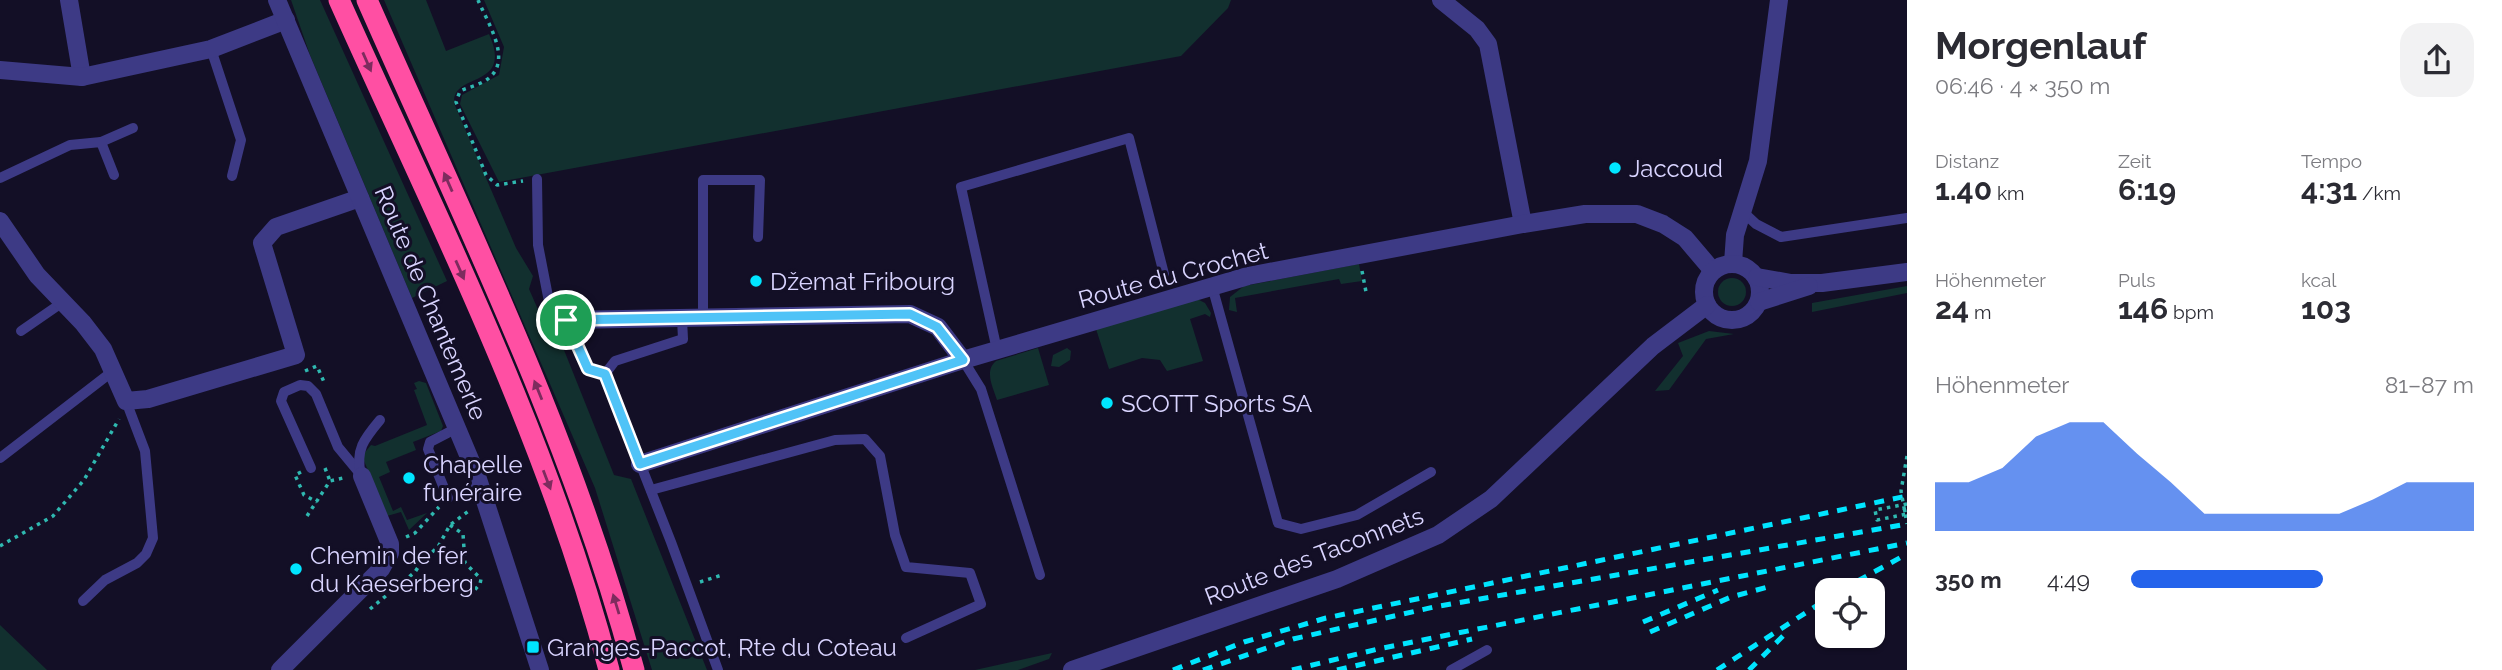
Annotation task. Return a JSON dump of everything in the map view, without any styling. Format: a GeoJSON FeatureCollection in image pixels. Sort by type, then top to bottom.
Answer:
{"type":"FeatureCollection","features":[{"type":"Feature","properties":{"kind":"highway"},"geometry":{"type":"LineString","coordinates":[[339,0],[506,376],[564,528],[609,670]]}},
{"type":"Feature","properties":{"kind":"highway"},"geometry":{"type":"LineString","coordinates":[[367,0],[548,415],[604,565],[634,670]]}},
{"type":"Feature","properties":{"kind":"street"},"geometry":{"type":"LineString","coordinates":[[69,0],[82,78]]}},
{"type":"Feature","properties":{"kind":"street","name":"Route de Chantemerle"},"geometry":{"type":"LineString","coordinates":[[277,0],[486,500],[540,670]]}},
{"type":"Feature","properties":{"kind":"street"},"geometry":{"type":"LineString","coordinates":[[1441,0],[1477,29],[1488,44],[1523,224]]}},
{"type":"Feature","properties":{"kind":"street"},"geometry":{"type":"LineString","coordinates":[[1733,263],[1735,235],[1758,161],[1779,0]]}},
{"type":"Feature","properties":{"kind":"street"},"geometry":{"type":"LineString","coordinates":[[0,70],[82,78],[211,49],[286,20]]}},
{"type":"Feature","properties":{"kind":"street"},"geometry":{"type":"LineString","coordinates":[[0,221],[37,275],[103,349],[126,401],[148,399],[296,355],[262,243],[276,227],[360,198]]}},
{"type":"Feature","properties":{"kind":"street","name":"Route du Crochet"},"geometry":{"type":"LineString","coordinates":[[640,464],[963,360],[1248,276],[1523,224],[1585,214],[1637,214],[1663,224],[1685,238],[1713,271]]}},
{"type":"Feature","properties":{"kind":"street"},"geometry":{"type":"LineString","coordinates":[[1756,277],[1761,294],[1751,313],[1734,320],[1717,315],[1707,305],[1704,285],[1713,271],[1733,263],[1742,265],[1756,277],[1791,283],[1822,283],[1907,272]]}},
{"type":"Feature","properties":{"kind":"street"},"geometry":{"type":"LineString","coordinates":[[1759,302],[1822,283]]}},
{"type":"Feature","properties":{"kind":"street","name":"Route des Taconnets"},"geometry":{"type":"LineString","coordinates":[[1072,670],[1337,579],[1438,535],[1491,499],[1644,354],[1707,305]]}},
{"type":"Feature","properties":{"kind":"street"},"geometry":{"type":"LineString","coordinates":[[566,320],[910,314],[937,327],[963,360]]}},
{"type":"Feature","properties":{"kind":"street"},"geometry":{"type":"LineString","coordinates":[[280,670],[381,569],[390,553],[390,544],[362,476]]}},
{"type":"Feature","properties":{"kind":"lane"},"geometry":{"type":"LineString","coordinates":[[211,49],[241,140],[232,176]]}},
{"type":"Feature","properties":{"kind":"lane"},"geometry":{"type":"LineString","coordinates":[[0,178],[70,145],[101,142],[133,128]]}},
{"type":"Feature","properties":{"kind":"lane"},"geometry":{"type":"LineString","coordinates":[[997,350],[961,187],[1129,138],[1164,274]]}},
{"type":"Feature","properties":{"kind":"lane"},"geometry":{"type":"LineString","coordinates":[[101,142],[114,175]]}},
{"type":"Feature","properties":{"kind":"lane"},"geometry":{"type":"LineString","coordinates":[[537,179],[538,245],[552,317],[566,320]]}},
{"type":"Feature","properties":{"kind":"lane"},"geometry":{"type":"LineString","coordinates":[[703,318],[703,180],[760,180],[758,237]]}},
{"type":"Feature","properties":{"kind":"lane"},"geometry":{"type":"LineString","coordinates":[[1742,211],[1772,234],[1789,237],[1907,218]]}},
{"type":"Feature","properties":{"kind":"lane"},"geometry":{"type":"LineString","coordinates":[[1212,286],[1278,523],[1301,529],[1357,515],[1431,472]]}},
{"type":"Feature","properties":{"kind":"lane"},"geometry":{"type":"LineString","coordinates":[[21,331],[63,302]]}},
{"type":"Feature","properties":{"kind":"lane"},"geometry":{"type":"LineString","coordinates":[[682,319],[682,339],[615,361],[605,374],[718,670]]}},
{"type":"Feature","properties":{"kind":"lane"},"geometry":{"type":"LineString","coordinates":[[963,360],[981,389],[1040,575]]}},
{"type":"Feature","properties":{"kind":"lane"},"geometry":{"type":"LineString","coordinates":[[0,458],[113,371]]}},
{"type":"Feature","properties":{"kind":"lane"},"geometry":{"type":"LineString","coordinates":[[311,468],[282,401],[284,392],[300,386],[308,386],[316,394],[338,447],[362,476]]}},
{"type":"Feature","properties":{"kind":"lane"},"geometry":{"type":"LineString","coordinates":[[83,601],[106,580],[137,563],[146,554],[153,538],[145,451],[126,401]]}},
{"type":"Feature","properties":{"kind":"lane"},"geometry":{"type":"LineString","coordinates":[[362,476],[358,459],[362,442],[380,421]]}},
{"type":"Feature","properties":{"kind":"lane"},"geometry":{"type":"LineString","coordinates":[[448,498],[428,449],[430,442],[457,428]]}},
{"type":"Feature","properties":{"kind":"lane"},"geometry":{"type":"LineString","coordinates":[[651,490],[835,440],[865,439],[880,456],[895,535],[906,567],[970,573],[981,604],[906,638]]}},
{"type":"Feature","properties":{"kind":"lane"},"geometry":{"type":"LineString","coordinates":[[1451,670],[1487,650]]}},
{"type":"Feature","properties":{"kind":"path"},"geometry":{"type":"LineString","coordinates":[[478,0],[499,49],[497,67],[490,78],[460,91],[456,102],[486,175],[497,186],[537,179]]}},
{"type":"Feature","properties":{"kind":"path"},"geometry":{"type":"LineString","coordinates":[[1363,278],[1366,292]]}},
{"type":"Feature","properties":{"kind":"path"},"geometry":{"type":"LineString","coordinates":[[566,320],[588,369],[605,374]]}},
{"type":"Feature","properties":{"kind":"path"},"geometry":{"type":"LineString","coordinates":[[0,546],[53,516],[84,480],[110,438],[126,401]]}},
{"type":"Feature","properties":{"kind":"path"},"geometry":{"type":"LineString","coordinates":[[1907,456],[1902,478],[1907,524]]}},
{"type":"Feature","properties":{"kind":"path"},"geometry":{"type":"LineString","coordinates":[[326,470],[330,481]]}},
{"type":"Feature","properties":{"kind":"path"},"geometry":{"type":"LineString","coordinates":[[307,516],[330,481],[343,476]]}},
{"type":"Feature","properties":{"kind":"path"},"geometry":{"type":"LineString","coordinates":[[296,478],[304,495],[317,502]]}},
{"type":"Feature","properties":{"kind":"path"},"geometry":{"type":"LineString","coordinates":[[390,544],[415,533],[448,498]]}},
{"type":"Feature","properties":{"kind":"path"},"geometry":{"type":"LineString","coordinates":[[1905,503],[1875,510],[1877,520],[1906,513]]}},
{"type":"Feature","properties":{"kind":"path"},"geometry":{"type":"LineString","coordinates":[[370,609],[415,572],[422,561],[438,547],[450,525],[465,512],[479,507]]}},
{"type":"Feature","properties":{"kind":"path"},"geometry":{"type":"LineString","coordinates":[[450,525],[463,534],[465,563],[481,579],[471,594]]}},
{"type":"Feature","properties":{"kind":"path"},"geometry":{"type":"LineString","coordinates":[[687,585],[722,575]]}},
{"type":"Feature","properties":{"kind":"green space"},"geometry":{"type":"Polygon","coordinates":[[[291,0],[320,0],[447,281],[412,298],[310,55],[291,0]]]}},
{"type":"Feature","properties":{"kind":"green space"},"geometry":{"type":"Polygon","coordinates":[[[384,0],[426,0],[446,51],[489,34],[495,52],[494,64],[488,72],[462,87],[456,93],[454,103],[516,248],[533,276],[529,289],[547,330],[556,330],[614,475],[631,479],[707,670],[652,670],[595,488],[384,0]]]}},
{"type":"Feature","properties":{"kind":"green space"},"geometry":{"type":"Polygon","coordinates":[[[484,0],[1231,0],[1228,8],[1181,56],[499,182],[460,104],[462,95],[499,75],[504,47],[484,0]]]}},
{"type":"Feature","properties":{"kind":"green space"},"geometry":{"type":"Polygon","coordinates":[[[1359,264],[1362,281],[1341,284],[1339,279],[1235,298],[1237,312],[1229,310],[1230,297],[1244,286],[1359,264]]]}},
{"type":"Feature","properties":{"kind":"green space"},"geometry":{"type":"Polygon","coordinates":[[[1732,278],[1742,282],[1746,292],[1742,302],[1732,306],[1722,302],[1718,292],[1722,282],[1732,278]]]}},
{"type":"Feature","properties":{"kind":"green space"},"geometry":{"type":"Polygon","coordinates":[[[1907,286],[1907,293],[1812,312],[1812,303],[1907,286]]]}},
{"type":"Feature","properties":{"kind":"green space"},"geometry":{"type":"Polygon","coordinates":[[[1197,299],[1205,303],[1211,313],[1210,317],[1205,314],[1190,319],[1203,361],[1167,371],[1160,360],[1142,358],[1109,369],[1096,329],[1197,299]]]}},
{"type":"Feature","properties":{"kind":"green space"},"geometry":{"type":"Polygon","coordinates":[[[1709,331],[1734,334],[1706,339],[1669,390],[1655,391],[1683,356],[1678,343],[1709,331]]]}},
{"type":"Feature","properties":{"kind":"green space"},"geometry":{"type":"Polygon","coordinates":[[[1038,348],[1049,385],[997,400],[990,379],[992,365],[996,361],[1038,348]]]}},
{"type":"Feature","properties":{"kind":"green space"},"geometry":{"type":"Polygon","coordinates":[[[1067,348],[1071,351],[1070,360],[1059,367],[1051,366],[1053,355],[1067,348]]]}},
{"type":"Feature","properties":{"kind":"green space"},"geometry":{"type":"Polygon","coordinates":[[[414,383],[426,383],[443,426],[441,431],[413,442],[416,450],[386,462],[390,472],[379,477],[393,511],[401,507],[407,520],[427,513],[409,530],[401,512],[387,516],[362,456],[371,445],[375,446],[427,425],[414,390],[417,389],[414,383]]]}},
{"type":"Feature","properties":{"kind":"green space"},"geometry":{"type":"Polygon","coordinates":[[[0,625],[47,670],[0,670],[0,625]]]}},
{"type":"Feature","properties":{"kind":"green space"},"geometry":{"type":"Polygon","coordinates":[[[1052,653],[1049,659],[1018,670],[975,670],[1052,653]]]}},
{"type":"Feature","properties":{"kind":"railway"},"geometry":{"type":"LineString","coordinates":[[1173,670],[1244,642],[1326,618],[1907,496]]}},
{"type":"Feature","properties":{"kind":"railway"},"geometry":{"type":"LineString","coordinates":[[1203,670],[1293,639],[1434,607],[1907,524]]}},
{"type":"Feature","properties":{"kind":"railway"},"geometry":{"type":"LineString","coordinates":[[1292,670],[1378,649],[1907,543]]}},
{"type":"Feature","properties":{"kind":"railway"},"geometry":{"type":"LineString","coordinates":[[1863,578],[1907,554]]}},
{"type":"Feature","properties":{"kind":"railway"},"geometry":{"type":"LineString","coordinates":[[1650,632],[1731,597],[1768,587]]}},
{"type":"Feature","properties":{"kind":"railway"},"geometry":{"type":"LineString","coordinates":[[1643,622],[1718,590]]}},
{"type":"Feature","properties":{"kind":"railway"},"geometry":{"type":"LineString","coordinates":[[1717,670],[1815,607]]}},
{"type":"Feature","properties":{"kind":"railway"},"geometry":{"type":"LineString","coordinates":[[1749,670],[1786,633]]}},
{"type":"Feature","properties":{"kind":"railway"},"geometry":{"type":"LineString","coordinates":[[1337,670],[1472,639]]}},
{"type":"Feature","properties":{"kind":"place","name":"Jaccoud"},"geometry":{"type":"Point","coordinates":[1615,168]}},
{"type":"Feature","properties":{"kind":"place","name":"Džemat Fribourg"},"geometry":{"type":"Point","coordinates":[756,281]}},
{"type":"Feature","properties":{"kind":"place","name":"SCOTT Sports SA"},"geometry":{"type":"Point","coordinates":[1107,403]}},
{"type":"Feature","properties":{"kind":"place","name":"Chapelle funéraire"},"geometry":{"type":"Point","coordinates":[409,478]}},
{"type":"Feature","properties":{"kind":"place","name":"Chemin de fer du Kaeserberg"},"geometry":{"type":"Point","coordinates":[296,569]}},
{"type":"Feature","properties":{"kind":"place","name":"Granges-Paccot, Rte du Coteau"},"geometry":{"type":"Point","coordinates":[533,647]}},
{"type":"Feature","properties":{"kind":"route"},"geometry":{"type":"LineString","coordinates":[[910,314],[937,327],[963,360],[640,464],[605,374],[588,369],[566,320],[910,314]]}}]}
